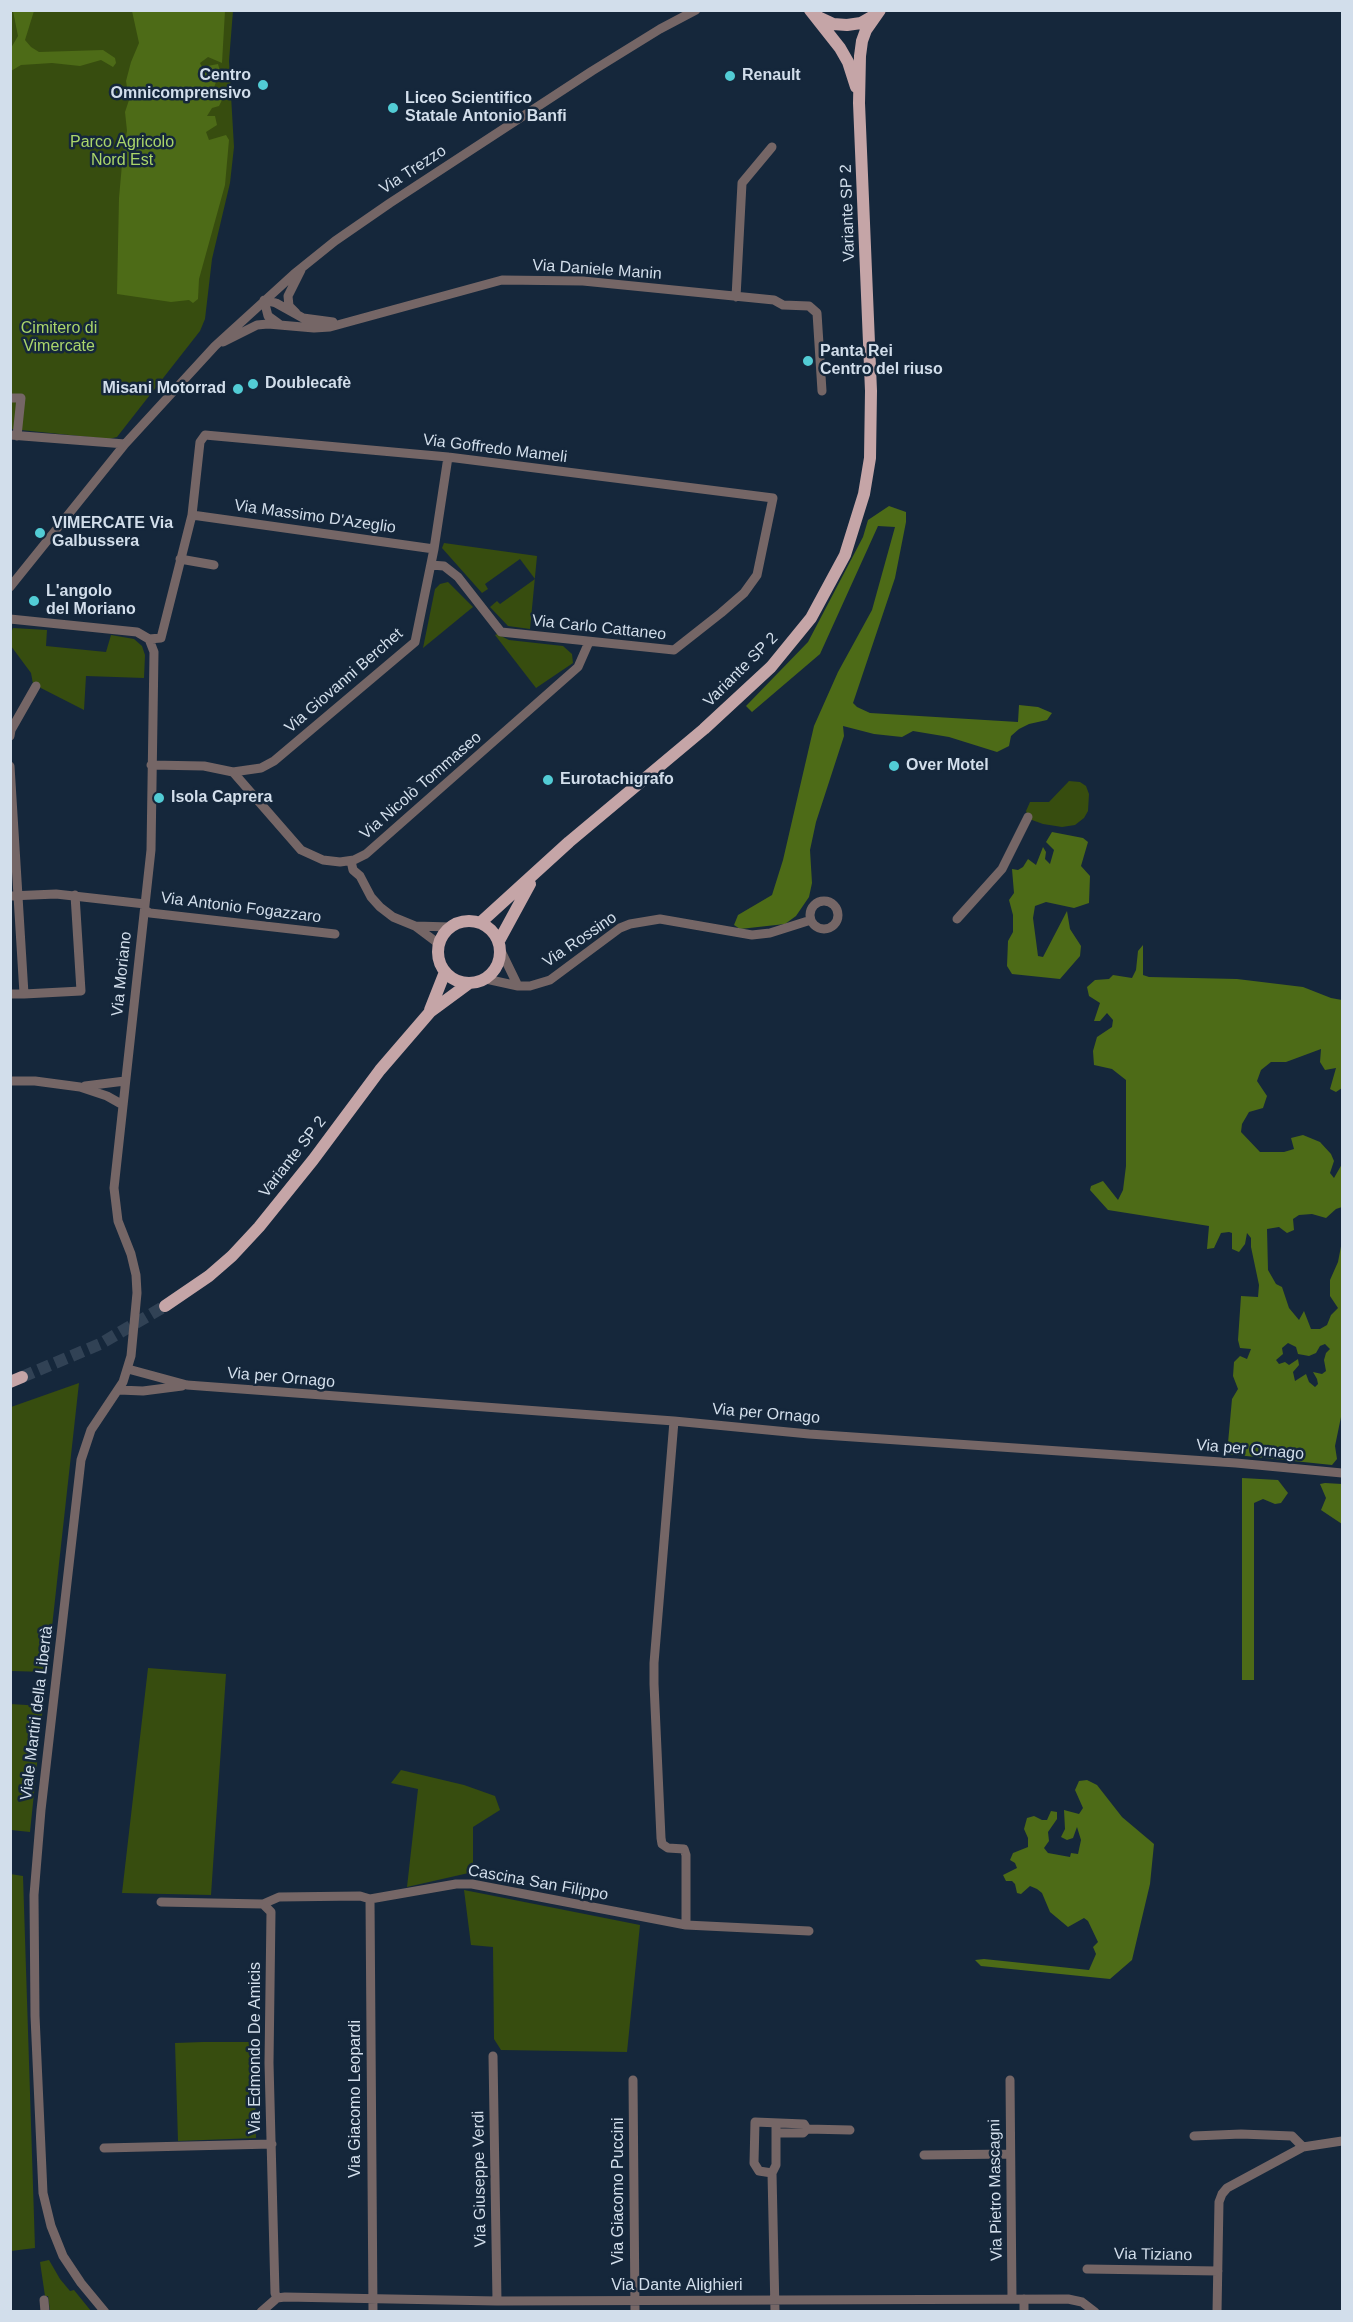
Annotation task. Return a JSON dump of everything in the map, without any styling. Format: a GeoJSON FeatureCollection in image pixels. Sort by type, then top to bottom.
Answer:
{"type":"FeatureCollection","features":[{"type":"Feature","properties":{"kind":"main road"},"geometry":{"type":"LineString","coordinates":[[810,10],[827,21],[847,25],[861,23],[880,10]]}},
{"type":"Feature","properties":{"kind":"main road","name":"Variante SP 2"},"geometry":{"type":"LineString","coordinates":[[810,10],[830,34],[848,62],[854,77],[859,103]]}},
{"type":"Feature","properties":{"kind":"main road","name":"Variante SP 2"},"geometry":{"type":"LineString","coordinates":[[480,923],[569,842],[704,729],[771,667],[820,603],[845,555],[864,494],[872,427],[859,103],[862,41],[866,30],[880,10]]}},
{"type":"Feature","properties":{"kind":"main road","name":"Variante SP 2"},"geometry":{"type":"LineString","coordinates":[[165,1306],[219,1268],[259,1227],[313,1160],[380,1070],[430,1012],[468,984],[486,979],[498,964],[500,946],[536,873]]}},
{"type":"Feature","properties":{"kind":"main road"},"geometry":{"type":"LineString","coordinates":[[468,984],[451,978],[445,972],[439,959],[439,944],[446,932],[451,927],[465,921],[480,923],[488,927],[500,946]]}},
{"type":"Feature","properties":{"kind":"main road","name":"Variante SP 2"},"geometry":{"type":"LineString","coordinates":[[430,1012],[445,972]]}},
{"type":"Feature","properties":{"kind":"street","name":"Via Trezzo"},"geometry":{"type":"LineString","coordinates":[[10,587],[125,444],[215,346],[304,265],[379,210],[592,71],[660,29],[696,10]]}},
{"type":"Feature","properties":{"kind":"street"},"geometry":{"type":"LineString","coordinates":[[736,297],[742,183],[772,147]]}},
{"type":"Feature","properties":{"kind":"street"},"geometry":{"type":"LineString","coordinates":[[299,316],[290,307],[288,297],[304,265]]}},
{"type":"Feature","properties":{"kind":"street","name":"Via Daniele Manin"},"geometry":{"type":"LineString","coordinates":[[215,346],[257,325],[325,328],[502,280],[584,281],[774,300],[783,305],[809,306],[817,313],[822,391]]}},
{"type":"Feature","properties":{"kind":"street","name":"Via Daniele Manin"},"geometry":{"type":"LineString","coordinates":[[291,327],[277,323],[270,318],[265,310],[264,300],[276,303],[299,316],[323,322],[353,320]]}},
{"type":"Feature","properties":{"kind":"street"},"geometry":{"type":"LineString","coordinates":[[10,398],[21,398],[14,435],[125,444]]}},
{"type":"Feature","properties":{"kind":"street","name":"Via Goffredo Mameli"},"geometry":{"type":"LineString","coordinates":[[192,515],[201,440],[205,435],[448,457],[773,498]]}},
{"type":"Feature","properties":{"kind":"street","name":"Via Giovanni Berchet"},"geometry":{"type":"LineString","coordinates":[[233,772],[261,768],[274,761],[415,642],[434,549],[448,457]]}},
{"type":"Feature","properties":{"kind":"street","name":"Via Carlo Cattaneo"},"geometry":{"type":"LineString","coordinates":[[431,565],[444,566],[458,577],[501,632],[675,651],[744,593],[757,575],[773,498]]}},
{"type":"Feature","properties":{"kind":"street"},"geometry":{"type":"LineString","coordinates":[[10,619],[130,631],[140,633],[149,639],[161,638],[192,515]]}},
{"type":"Feature","properties":{"kind":"street","name":"Via Massimo D'Azeglio"},"geometry":{"type":"LineString","coordinates":[[192,515],[434,549]]}},
{"type":"Feature","properties":{"kind":"street"},"geometry":{"type":"LineString","coordinates":[[180,559],[214,564]]}},
{"type":"Feature","properties":{"kind":"street","name":"Via Moriano"},"geometry":{"type":"LineString","coordinates":[[113,1399],[128,1369],[137,1293],[136,1275],[131,1254],[118,1221],[114,1193],[151,850],[154,652],[149,639]]}},
{"type":"Feature","properties":{"kind":"street","name":"Via Nicolò Tommaseo"},"geometry":{"type":"LineString","coordinates":[[352,861],[366,855],[578,667],[589,642]]}},
{"type":"Feature","properties":{"kind":"street"},"geometry":{"type":"LineString","coordinates":[[10,736],[11,730],[36,686]]}},
{"type":"Feature","properties":{"kind":"street"},"geometry":{"type":"LineString","coordinates":[[10,766],[14,896],[24,994]]}},
{"type":"Feature","properties":{"kind":"street"},"geometry":{"type":"LineString","coordinates":[[151,768],[233,772],[301,850],[323,860],[352,861],[353,870],[360,876],[371,897],[380,907],[393,917],[415,926],[439,944]]}},
{"type":"Feature","properties":{"kind":"street"},"geometry":{"type":"LineString","coordinates":[[957,919],[1002,869],[1028,817]]}},
{"type":"Feature","properties":{"kind":"street"},"geometry":{"type":"LineString","coordinates":[[10,994],[81,992],[75,895]]}},
{"type":"Feature","properties":{"kind":"street","name":"Via Antonio Fogazzaro"},"geometry":{"type":"LineString","coordinates":[[14,896],[75,895],[145,907],[150,913],[335,934]]}},
{"type":"Feature","properties":{"kind":"street","name":"Via Rossino"},"geometry":{"type":"LineString","coordinates":[[486,979],[518,986],[530,986],[550,980],[620,928],[630,924],[660,919],[752,935],[770,933],[811,920]]}},
{"type":"Feature","properties":{"kind":"street"},"geometry":{"type":"LineString","coordinates":[[415,926],[451,927]]}},
{"type":"Feature","properties":{"kind":"street"},"geometry":{"type":"LineString","coordinates":[[500,946],[518,986]]}},
{"type":"Feature","properties":{"kind":"street"},"geometry":{"type":"LineString","coordinates":[[10,1081],[80,1087],[107,1096],[123,1105]]}},
{"type":"Feature","properties":{"kind":"street"},"geometry":{"type":"LineString","coordinates":[[80,1087],[125,1082]]}},
{"type":"Feature","properties":{"kind":"street","name":"Via per Ornago"},"geometry":{"type":"LineString","coordinates":[[128,1369],[187,1386]]}},
{"type":"Feature","properties":{"kind":"street","name":"Via per Ornago"},"geometry":{"type":"LineString","coordinates":[[119,1390],[143,1391],[187,1386],[674,1421],[809,1434],[1236,1463],[1342,1473]]}},
{"type":"Feature","properties":{"kind":"street","name":"Viale Martiri della Libertà"},"geometry":{"type":"LineString","coordinates":[[105,2312],[81,2283],[63,2256],[51,2226],[43,2193],[36,2027],[34,1895],[38,1831],[80,1467],[91,1430],[113,1399]]}},
{"type":"Feature","properties":{"kind":"street"},"geometry":{"type":"LineString","coordinates":[[674,1421],[654,1654],[654,1684],[661,1838],[662,1844],[668,1848],[684,1849],[686,1855],[686,1925]]}},
{"type":"Feature","properties":{"kind":"street","name":"Cascina San Filippo"},"geometry":{"type":"LineString","coordinates":[[263,1904],[279,1898],[360,1896],[370,1899],[456,1884],[472,1884],[686,1925],[809,1931]]}},
{"type":"Feature","properties":{"kind":"street","name":"Via Giacomo Leopardi"},"geometry":{"type":"LineString","coordinates":[[370,1899],[373,2312]]}},
{"type":"Feature","properties":{"kind":"street"},"geometry":{"type":"LineString","coordinates":[[161,1902],[263,1904]]}},
{"type":"Feature","properties":{"kind":"street","name":"Via Edmondo De Amicis"},"geometry":{"type":"LineString","coordinates":[[263,1904],[268,1907],[272,1918],[269,2063],[275,2293],[277,2298]]}},
{"type":"Feature","properties":{"kind":"street","name":"Via Giuseppe Verdi"},"geometry":{"type":"LineString","coordinates":[[493,2056],[497,2301]]}},
{"type":"Feature","properties":{"kind":"street","name":"Via Giacomo Puccini"},"geometry":{"type":"LineString","coordinates":[[633,2080],[634,2312]]}},
{"type":"Feature","properties":{"kind":"street","name":"Via Pietro Mascagni"},"geometry":{"type":"LineString","coordinates":[[1010,2080],[1012,2299]]}},
{"type":"Feature","properties":{"kind":"street"},"geometry":{"type":"LineString","coordinates":[[772,2173],[759,2171],[754,2163],[755,2122],[804,2133],[807,2129],[850,2130]]}},
{"type":"Feature","properties":{"kind":"street"},"geometry":{"type":"LineString","coordinates":[[775,2312],[772,2173],[776,2165],[776,2128]]}},
{"type":"Feature","properties":{"kind":"street"},"geometry":{"type":"LineString","coordinates":[[1194,2136],[1241,2134],[1292,2136],[1303,2147]]}},
{"type":"Feature","properties":{"kind":"street"},"geometry":{"type":"LineString","coordinates":[[1217,2312],[1222,2194],[1227,2188],[1303,2147],[1342,2141]]}},
{"type":"Feature","properties":{"kind":"street"},"geometry":{"type":"LineString","coordinates":[[104,2148],[272,2144]]}},
{"type":"Feature","properties":{"kind":"street"},"geometry":{"type":"LineString","coordinates":[[924,2155],[1010,2154]]}},
{"type":"Feature","properties":{"kind":"street","name":"Via Tiziano"},"geometry":{"type":"LineString","coordinates":[[1087,2269],[1218,2271]]}},
{"type":"Feature","properties":{"kind":"street"},"geometry":{"type":"LineString","coordinates":[[261,2312],[277,2298]]}},
{"type":"Feature","properties":{"kind":"street","name":"Via Dante Alighieri"},"geometry":{"type":"LineString","coordinates":[[277,2298],[497,2301],[1024,2299],[1075,2300],[1095,2312]]}},
{"type":"Feature","properties":{"kind":"street"},"geometry":{"type":"LineString","coordinates":[[1024,2299],[1024,2312]]}},
{"type":"Feature","properties":{"kind":"street"},"geometry":{"type":"LineString","coordinates":[[44,2300],[45,2312]]}},
{"type":"Feature","properties":{"kind":"street"},"geometry":{"type":"LineString","coordinates":[[910,2300],[910,2312]]}},
{"type":"Feature","properties":{"kind":"green space","name":"Parco Agricolo Nord Est"},"geometry":{"type":"Polygon","coordinates":[[[10,11],[233,11],[229,61],[234,147],[230,183],[212,259],[205,319],[200,331],[117,437],[109,439],[11,429],[10,11]]]}},
{"type":"Feature","properties":{"kind":"green space"},"geometry":{"type":"Polygon","coordinates":[[[13,11],[34,11],[25,40],[39,52],[103,50],[115,58],[116,63],[113,67],[101,60],[80,66],[52,63],[21,65],[11,71],[11,48],[18,36],[13,11]]]}},
{"type":"Feature","properties":{"kind":"green space"},"geometry":{"type":"Polygon","coordinates":[[[132,11],[225,11],[222,63],[208,57],[200,63],[202,67],[218,64],[220,71],[212,93],[215,98],[222,100],[219,106],[212,108],[207,116],[215,116],[217,125],[206,132],[209,140],[226,135],[229,140],[225,185],[199,279],[198,299],[193,303],[189,300],[171,302],[117,294],[119,198],[127,131],[125,112],[129,100],[126,81],[139,43],[132,11]]]}},
{"type":"Feature","properties":{"kind":"green space"},"geometry":{"type":"Polygon","coordinates":[[[889,506],[906,512],[906,522],[895,578],[853,703],[870,713],[1018,722],[1019,705],[1038,707],[1052,713],[1047,720],[1019,729],[1011,736],[1009,746],[997,752],[949,737],[913,731],[902,737],[874,734],[843,726],[844,736],[816,822],[810,850],[812,883],[809,897],[796,916],[785,924],[740,929],[734,925],[738,915],[772,895],[783,860],[814,726],[838,672],[872,610],[895,527],[878,526],[820,654],[752,712],[746,706],[808,642],[863,537],[868,520],[889,506]]]}},
{"type":"Feature","properties":{"kind":"green space"},"geometry":{"type":"Polygon","coordinates":[[[444,543],[537,556],[535,579],[520,559],[485,584],[488,589],[482,593],[442,548],[444,543]]]}},
{"type":"Feature","properties":{"kind":"green space"},"geometry":{"type":"Polygon","coordinates":[[[535,579],[530,629],[508,626],[490,607],[497,601],[500,604],[535,579]]]}},
{"type":"Feature","properties":{"kind":"green space"},"geometry":{"type":"Polygon","coordinates":[[[448,582],[473,607],[423,648],[435,589],[440,584],[448,582]]]}},
{"type":"Feature","properties":{"kind":"green space"},"geometry":{"type":"Polygon","coordinates":[[[13,628],[47,630],[46,646],[106,652],[111,635],[134,639],[142,646],[145,655],[144,678],[86,676],[84,710],[33,684],[31,673],[11,646],[13,628]]]}},
{"type":"Feature","properties":{"kind":"green space"},"geometry":{"type":"Polygon","coordinates":[[[495,635],[509,640],[563,646],[572,654],[573,663],[536,688],[495,635]]]}},
{"type":"Feature","properties":{"kind":"green space"},"geometry":{"type":"Polygon","coordinates":[[[1069,781],[1080,782],[1086,786],[1089,794],[1088,811],[1084,818],[1075,825],[1062,827],[1043,824],[1028,817],[1026,811],[1030,802],[1049,802],[1069,781]]]}},
{"type":"Feature","properties":{"kind":"green space"},"geometry":{"type":"Polygon","coordinates":[[[1052,832],[1083,838],[1088,842],[1081,866],[1090,876],[1089,903],[1074,908],[1046,902],[1035,906],[1033,918],[1038,956],[1043,957],[1067,911],[1070,929],[1081,946],[1080,956],[1060,979],[1012,974],[1007,966],[1008,941],[1013,932],[1013,915],[1009,900],[1014,893],[1012,869],[1018,870],[1023,867],[1028,859],[1036,865],[1043,847],[1046,852],[1045,859],[1050,864],[1054,850],[1046,842],[1052,832]]]}},
{"type":"Feature","properties":{"kind":"green space"},"geometry":{"type":"Polygon","coordinates":[[[1143,945],[1143,975],[1149,977],[1237,979],[1303,987],[1342,1000],[1342,1088],[1336,1092],[1330,1089],[1336,1068],[1325,1070],[1320,1062],[1321,1049],[1286,1062],[1271,1062],[1261,1070],[1257,1081],[1267,1096],[1263,1108],[1249,1112],[1242,1124],[1241,1132],[1260,1152],[1284,1152],[1294,1149],[1291,1138],[1303,1135],[1320,1142],[1331,1154],[1334,1161],[1330,1173],[1334,1178],[1342,1164],[1342,1207],[1326,1218],[1312,1214],[1299,1215],[1293,1219],[1294,1230],[1287,1233],[1279,1227],[1267,1229],[1268,1270],[1276,1284],[1282,1287],[1289,1308],[1299,1320],[1304,1311],[1311,1329],[1320,1329],[1327,1325],[1331,1315],[1338,1308],[1330,1296],[1330,1280],[1338,1262],[1342,1241],[1342,1432],[1341,1417],[1335,1446],[1337,1459],[1332,1465],[1227,1454],[1232,1399],[1238,1389],[1233,1376],[1234,1362],[1240,1356],[1247,1359],[1251,1349],[1240,1348],[1238,1340],[1241,1296],[1258,1297],[1259,1285],[1251,1238],[1247,1233],[1245,1244],[1239,1252],[1232,1249],[1232,1233],[1229,1232],[1221,1233],[1214,1248],[1207,1249],[1209,1226],[1108,1210],[1090,1190],[1091,1186],[1103,1181],[1118,1200],[1123,1190],[1126,1166],[1126,1080],[1112,1069],[1094,1065],[1093,1051],[1097,1037],[1112,1027],[1113,1020],[1107,1013],[1100,1021],[1094,1021],[1100,1003],[1089,996],[1087,987],[1095,980],[1109,979],[1113,975],[1132,978],[1136,970],[1138,951],[1143,945]],[[1288,1343],[1282,1348],[1283,1354],[1276,1360],[1279,1364],[1285,1362],[1289,1365],[1298,1359],[1299,1365],[1293,1372],[1295,1381],[1306,1374],[1309,1382],[1315,1387],[1318,1384],[1313,1372],[1322,1374],[1326,1371],[1324,1360],[1330,1349],[1325,1344],[1309,1356],[1298,1354],[1296,1347],[1288,1343]]]}},
{"type":"Feature","properties":{"kind":"green space"},"geometry":{"type":"Polygon","coordinates":[[[79,1383],[47,1672],[11,1671],[11,1407],[79,1383]]]}},
{"type":"Feature","properties":{"kind":"green space"},"geometry":{"type":"Polygon","coordinates":[[[1242,1478],[1278,1480],[1288,1493],[1281,1503],[1275,1504],[1263,1499],[1254,1503],[1254,1680],[1242,1680],[1242,1478]]]}},
{"type":"Feature","properties":{"kind":"green space"},"geometry":{"type":"Polygon","coordinates":[[[1320,1484],[1342,1484],[1342,1524],[1321,1510],[1326,1498],[1320,1484]]]}},
{"type":"Feature","properties":{"kind":"green space"},"geometry":{"type":"Polygon","coordinates":[[[148,1668],[226,1674],[211,1895],[122,1893],[148,1668]]]}},
{"type":"Feature","properties":{"kind":"green space"},"geometry":{"type":"Polygon","coordinates":[[[10,1704],[43,1706],[30,1832],[11,1830],[10,1704]]]}},
{"type":"Feature","properties":{"kind":"green space"},"geometry":{"type":"Polygon","coordinates":[[[401,1770],[464,1785],[495,1796],[500,1810],[473,1827],[473,1872],[407,1887],[418,1789],[391,1783],[401,1770]]]}},
{"type":"Feature","properties":{"kind":"green space"},"geometry":{"type":"Polygon","coordinates":[[[1087,1780],[1097,1785],[1122,1817],[1154,1844],[1150,1884],[1132,1960],[1110,1979],[981,1966],[975,1960],[1089,1970],[1096,1954],[1093,1947],[1098,1942],[1088,1921],[1084,1918],[1068,1927],[1050,1912],[1042,1893],[1037,1889],[1030,1886],[1021,1894],[1017,1893],[1015,1884],[1012,1881],[1006,1881],[1003,1875],[1017,1868],[1010,1860],[1013,1853],[1028,1847],[1028,1838],[1024,1829],[1027,1818],[1034,1816],[1047,1820],[1051,1811],[1057,1812],[1057,1819],[1048,1832],[1049,1841],[1044,1848],[1048,1853],[1070,1857],[1071,1853],[1078,1854],[1081,1840],[1077,1827],[1073,1838],[1067,1840],[1061,1837],[1065,1829],[1064,1810],[1079,1814],[1083,1808],[1075,1790],[1079,1781],[1087,1780]]]}},
{"type":"Feature","properties":{"kind":"green space"},"geometry":{"type":"Polygon","coordinates":[[[10,1874],[23,1876],[35,2248],[11,2251],[10,1874]]]}},
{"type":"Feature","properties":{"kind":"green space"},"geometry":{"type":"Polygon","coordinates":[[[464,1890],[640,1925],[627,2052],[501,2050],[494,2039],[493,1947],[471,1945],[464,1890]]]}},
{"type":"Feature","properties":{"kind":"green space"},"geometry":{"type":"Polygon","coordinates":[[[254,2042],[256,2138],[178,2141],[175,2043],[254,2042]]]}},
{"type":"Feature","properties":{"kind":"green space"},"geometry":{"type":"Polygon","coordinates":[[[49,2260],[60,2279],[70,2291],[74,2290],[91,2311],[50,2311],[48,2296],[45,2296],[40,2262],[49,2260]]]}},
{"type":"Feature","properties":{"kind":"tunnel"},"geometry":{"type":"LineString","coordinates":[[22,1377],[100,1344],[165,1306]]}},
{"type":"Feature","properties":{"kind":"place","name":"Renault"},"geometry":{"type":"Point","coordinates":[730,76]}},
{"type":"Feature","properties":{"kind":"place","name":"Centro Omnicomprensivo"},"geometry":{"type":"Point","coordinates":[263,85]}},
{"type":"Feature","properties":{"kind":"place","name":"Liceo Scientifico Statale Antonio Banfi"},"geometry":{"type":"Point","coordinates":[393,108]}},
{"type":"Feature","properties":{"kind":"place","name":"Panta Rei Centro del riuso"},"geometry":{"type":"Point","coordinates":[808,361]}},
{"type":"Feature","properties":{"kind":"place","name":"Doublecafè"},"geometry":{"type":"Point","coordinates":[253,384]}},
{"type":"Feature","properties":{"kind":"place","name":"Misani Motorrad"},"geometry":{"type":"Point","coordinates":[238,389]}},
{"type":"Feature","properties":{"kind":"place","name":"VIMERCATE Via Galbussera"},"geometry":{"type":"Point","coordinates":[40,533]}},
{"type":"Feature","properties":{"kind":"place","name":"L'angolo del Moriano"},"geometry":{"type":"Point","coordinates":[34,601]}},
{"type":"Feature","properties":{"kind":"place","name":"Over Motel"},"geometry":{"type":"Point","coordinates":[894,766]}},
{"type":"Feature","properties":{"kind":"place","name":"Eurotachigrafo"},"geometry":{"type":"Point","coordinates":[548,780]}},
{"type":"Feature","properties":{"kind":"place","name":"Isola Caprera"},"geometry":{"type":"Point","coordinates":[159,798]}},
{"type":"Feature","properties":{"kind":"park label","name":"Cimitero di Vimercate"},"geometry":{"type":"Point","coordinates":[59,338]}}]}
